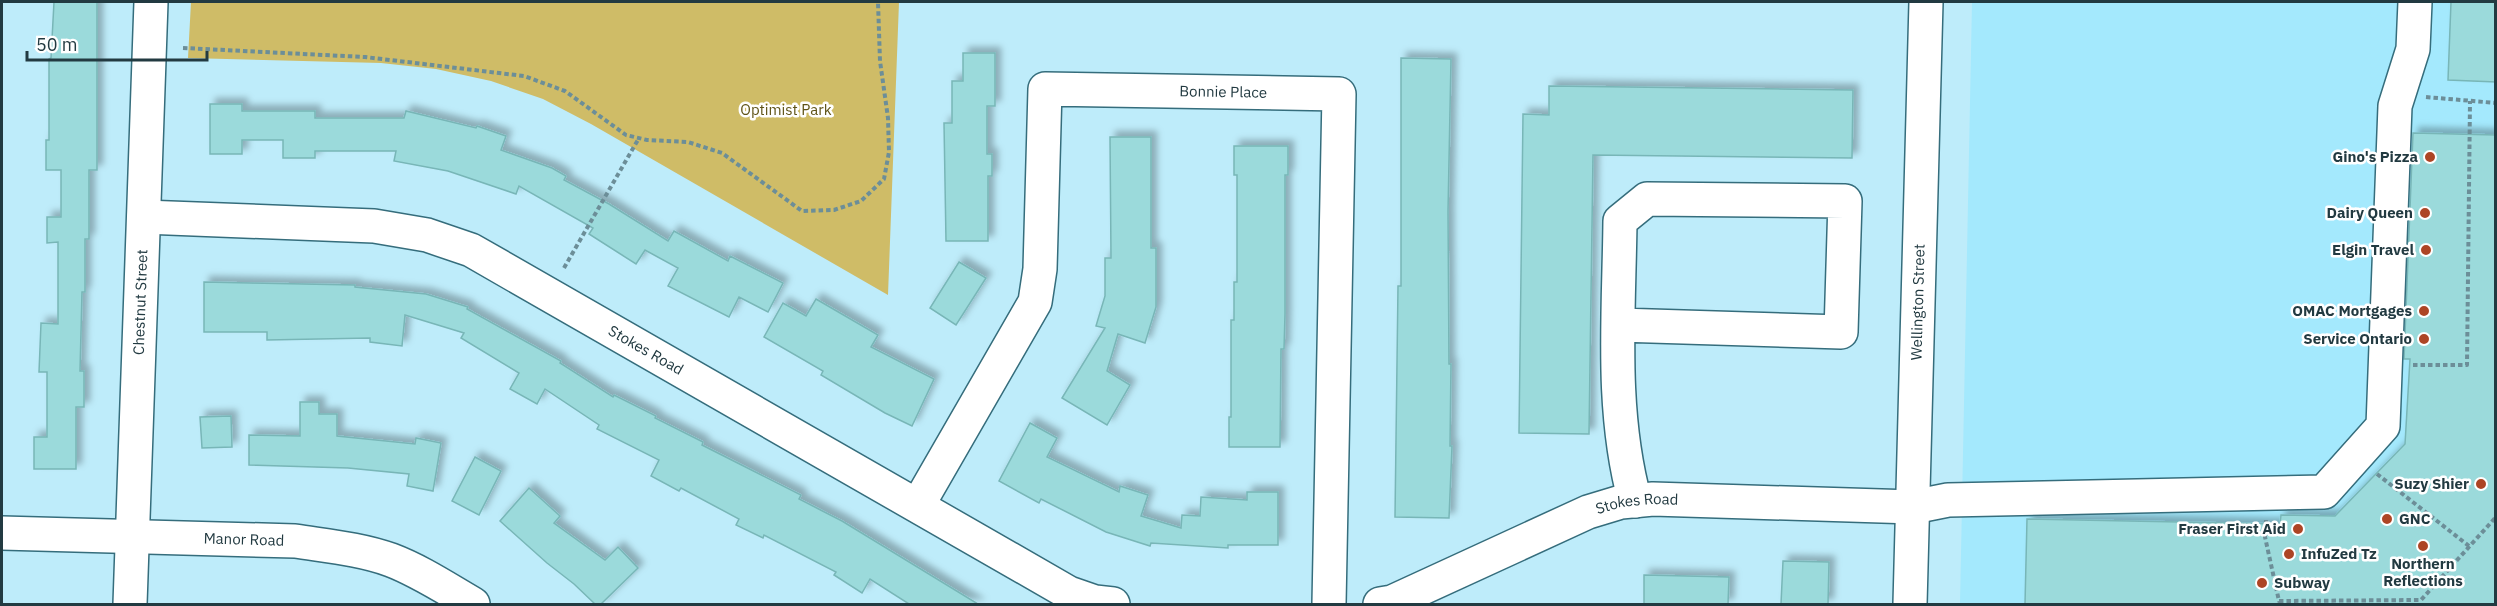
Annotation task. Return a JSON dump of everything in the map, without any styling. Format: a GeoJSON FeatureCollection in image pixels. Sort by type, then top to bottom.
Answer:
{"type":"FeatureCollection","features":[{"type":"Feature","properties":{"kind":"street","name":"Chestnut Street"},"geometry":{"type":"LineString","coordinates":[[130,604],[150,2]]}},
{"type":"Feature","properties":{"kind":"street","name":"Wellington Street"},"geometry":{"type":"LineString","coordinates":[[1910,604],[1926,2]]}},
{"type":"Feature","properties":{"kind":"street","name":"Stokes Road"},"geometry":{"type":"LineString","coordinates":[[1380,604],[1392,602],[1588,512],[1621,502],[1913,507],[1948,500],[2324,492],[2383,426],[2395,106],[2413,49],[2415,2]]}},
{"type":"Feature","properties":{"kind":"street","name":"Bonnie Place"},"geometry":{"type":"LineString","coordinates":[[918,505],[1035,302],[1041,269],[1045,89],[1339,94],[1329,604]]}},
{"type":"Feature","properties":{"kind":"street"},"geometry":{"type":"LineString","coordinates":[[1619,325],[1841,332],[1845,201],[1647,199],[1620,221],[1618,396],[1627,470],[1635,501]]}},
{"type":"Feature","properties":{"kind":"street","name":"Stokes Road"},"geometry":{"type":"LineString","coordinates":[[144,217],[374,226],[427,235],[471,250],[1069,593],[1095,602],[1113,604]]}},
{"type":"Feature","properties":{"kind":"street","name":"Manor Road"},"geometry":{"type":"LineString","coordinates":[[2,533],[295,541],[344,548],[391,561],[433,580],[473,604]]}},
{"type":"Feature","properties":{"kind":"path"},"geometry":{"type":"LineString","coordinates":[[183,48],[365,57],[524,76],[565,92],[626,135],[688,142],[722,153],[802,211],[834,210],[861,201],[884,179],[889,152],[888,118],[880,61],[878,2]]}},
{"type":"Feature","properties":{"kind":"path"},"geometry":{"type":"LineString","coordinates":[[2398,95],[2496,103]]}},
{"type":"Feature","properties":{"kind":"path"},"geometry":{"type":"LineString","coordinates":[[2385,365],[2467,365],[2470,101]]}},
{"type":"Feature","properties":{"kind":"path"},"geometry":{"type":"LineString","coordinates":[[564,268],[639,138]]}},
{"type":"Feature","properties":{"kind":"path"},"geometry":{"type":"LineString","coordinates":[[2356,456],[2469,546]]}},
{"type":"Feature","properties":{"kind":"path"},"geometry":{"type":"LineString","coordinates":[[2267,493],[2265,537],[2278,601],[2421,600],[2496,517]]}},
{"type":"Feature","properties":{"kind":"shaded area"},"geometry":{"type":"Polygon","coordinates":[[[1972,2],[2495,2],[2495,604],[1960,604],[1972,2]]]}},
{"type":"Feature","properties":{"kind":"green space","name":"Optimist Park"},"geometry":{"type":"Polygon","coordinates":[[[191,2],[899,2],[888,295],[591,124],[543,99],[491,81],[436,69],[381,63],[188,58],[191,2]]]}},
{"type":"Feature","properties":{"kind":"building"},"geometry":{"type":"Polygon","coordinates":[[[54,2],[97,2],[97,170],[89,170],[89,239],[85,239],[85,292],[82,292],[80,371],[84,371],[84,407],[76,407],[76,469],[34,469],[34,437],[47,437],[47,372],[39,372],[41,323],[58,324],[58,242],[47,243],[47,217],[61,217],[61,170],[46,170],[46,140],[49,140],[49,59],[51,58],[54,2]]]}},
{"type":"Feature","properties":{"kind":"building"},"geometry":{"type":"Polygon","coordinates":[[[2451,2],[2496,2],[2496,82],[2448,80],[2451,2]]]}},
{"type":"Feature","properties":{"kind":"building"},"geometry":{"type":"Polygon","coordinates":[[[963,53],[995,53],[995,106],[987,106],[987,154],[992,154],[992,176],[988,176],[988,241],[946,241],[944,123],[952,123],[952,81],[963,81],[963,53]]]}},
{"type":"Feature","properties":{"kind":"building"},"geometry":{"type":"Polygon","coordinates":[[[1401,58],[1451,59],[1448,211],[1450,446],[1452,446],[1449,518],[1395,517],[1398,286],[1401,286],[1401,58]]]}},
{"type":"Feature","properties":{"kind":"building"},"geometry":{"type":"Polygon","coordinates":[[[1549,86],[1853,90],[1852,158],[1593,155],[1589,434],[1519,433],[1523,114],[1549,115],[1549,86]]]}},
{"type":"Feature","properties":{"kind":"building"},"geometry":{"type":"Polygon","coordinates":[[[210,104],[242,104],[242,111],[315,111],[315,118],[404,118],[406,111],[476,128],[477,126],[506,136],[501,150],[552,168],[566,176],[564,180],[609,204],[668,241],[674,231],[728,261],[730,256],[783,283],[768,312],[739,297],[729,317],[668,286],[678,268],[645,250],[636,264],[589,234],[593,228],[519,186],[516,194],[448,171],[394,161],[396,151],[315,151],[315,158],[283,158],[283,140],[242,140],[242,154],[210,154],[210,104]]]}},
{"type":"Feature","properties":{"kind":"building"},"geometry":{"type":"Polygon","coordinates":[[[2413,133],[2496,135],[2496,604],[2025,604],[2027,519],[2280,524],[2281,515],[2335,516],[2405,444],[2410,359],[2404,359],[2413,133]]]}},
{"type":"Feature","properties":{"kind":"building"},"geometry":{"type":"Polygon","coordinates":[[[1110,137],[1151,137],[1151,248],[1156,248],[1156,307],[1145,343],[1118,334],[1107,371],[1130,385],[1107,425],[1062,398],[1105,328],[1096,326],[1105,296],[1105,258],[1111,258],[1110,137]]]}},
{"type":"Feature","properties":{"kind":"building"},"geometry":{"type":"Polygon","coordinates":[[[1234,146],[1288,146],[1288,175],[1285,175],[1285,314],[1284,349],[1281,349],[1280,447],[1229,447],[1231,320],[1234,320],[1234,282],[1237,282],[1237,175],[1234,175],[1234,146]]]}},
{"type":"Feature","properties":{"kind":"building"},"geometry":{"type":"Polygon","coordinates":[[[959,262],[986,278],[956,325],[930,308],[959,262]]]}},
{"type":"Feature","properties":{"kind":"building"},"geometry":{"type":"Polygon","coordinates":[[[204,282],[355,285],[355,287],[426,294],[468,307],[467,309],[561,361],[560,363],[613,397],[614,395],[656,416],[655,418],[703,442],[702,445],[801,495],[799,499],[842,521],[978,604],[909,604],[870,579],[862,593],[834,575],[836,572],[764,535],[763,538],[736,525],[739,519],[681,488],[679,491],[651,476],[659,460],[597,429],[599,425],[545,389],[537,404],[510,389],[519,373],[461,338],[464,333],[405,315],[402,346],[370,342],[370,338],[267,340],[267,332],[204,332],[204,282]]]}},
{"type":"Feature","properties":{"kind":"building"},"geometry":{"type":"Polygon","coordinates":[[[816,299],[878,335],[871,347],[934,379],[912,426],[885,413],[821,375],[823,371],[764,337],[783,303],[806,316],[816,299]]]}},
{"type":"Feature","properties":{"kind":"building"},"geometry":{"type":"Polygon","coordinates":[[[300,402],[319,402],[319,414],[337,414],[337,436],[415,444],[416,438],[441,443],[433,491],[407,486],[409,474],[348,468],[249,465],[249,435],[300,436],[300,402]]]}},
{"type":"Feature","properties":{"kind":"building"},"geometry":{"type":"Polygon","coordinates":[[[231,416],[232,447],[202,448],[200,417],[231,416]]]}},
{"type":"Feature","properties":{"kind":"building"},"geometry":{"type":"Polygon","coordinates":[[[1030,423],[1057,438],[1047,457],[1119,492],[1120,486],[1148,495],[1141,516],[1181,528],[1182,515],[1200,516],[1201,497],[1247,500],[1247,492],[1278,492],[1278,545],[1228,545],[1228,548],[1151,543],[1150,546],[1106,532],[1041,499],[1039,503],[999,481],[1030,423]]]}},
{"type":"Feature","properties":{"kind":"building"},"geometry":{"type":"Polygon","coordinates":[[[475,457],[501,471],[479,515],[452,501],[475,457]]]}},
{"type":"Feature","properties":{"kind":"building"},"geometry":{"type":"Polygon","coordinates":[[[529,488],[560,516],[554,523],[605,560],[618,547],[638,568],[601,604],[595,604],[500,521],[529,488]]]}},
{"type":"Feature","properties":{"kind":"building"},"geometry":{"type":"Polygon","coordinates":[[[1783,561],[1829,562],[1828,604],[1781,604],[1783,561]]]}},
{"type":"Feature","properties":{"kind":"building"},"geometry":{"type":"Polygon","coordinates":[[[1644,575],[1729,577],[1728,604],[1644,604],[1644,575]]]}},
{"type":"Feature","properties":{"kind":"place","name":"Gino's Pizza"},"geometry":{"type":"Point","coordinates":[2430,157]}},
{"type":"Feature","properties":{"kind":"place","name":"Dairy Queen"},"geometry":{"type":"Point","coordinates":[2425,213]}},
{"type":"Feature","properties":{"kind":"place","name":"Elgin Travel"},"geometry":{"type":"Point","coordinates":[2426,250]}},
{"type":"Feature","properties":{"kind":"place","name":"OMAC Mortgages"},"geometry":{"type":"Point","coordinates":[2424,311]}},
{"type":"Feature","properties":{"kind":"place","name":"Service Ontario"},"geometry":{"type":"Point","coordinates":[2424,339]}},
{"type":"Feature","properties":{"kind":"place","name":"Suzy Shier"},"geometry":{"type":"Point","coordinates":[2481,484]}},
{"type":"Feature","properties":{"kind":"place","name":"GNC"},"geometry":{"type":"Point","coordinates":[2387,519]}},
{"type":"Feature","properties":{"kind":"place","name":"Fraser First Aid"},"geometry":{"type":"Point","coordinates":[2298,529]}},
{"type":"Feature","properties":{"kind":"place","name":"Northern Reflections"},"geometry":{"type":"Point","coordinates":[2423,546]}},
{"type":"Feature","properties":{"kind":"place","name":"InfuZed Tz"},"geometry":{"type":"Point","coordinates":[2289,554]}},
{"type":"Feature","properties":{"kind":"place","name":"Subway"},"geometry":{"type":"Point","coordinates":[2262,583]}}]}
